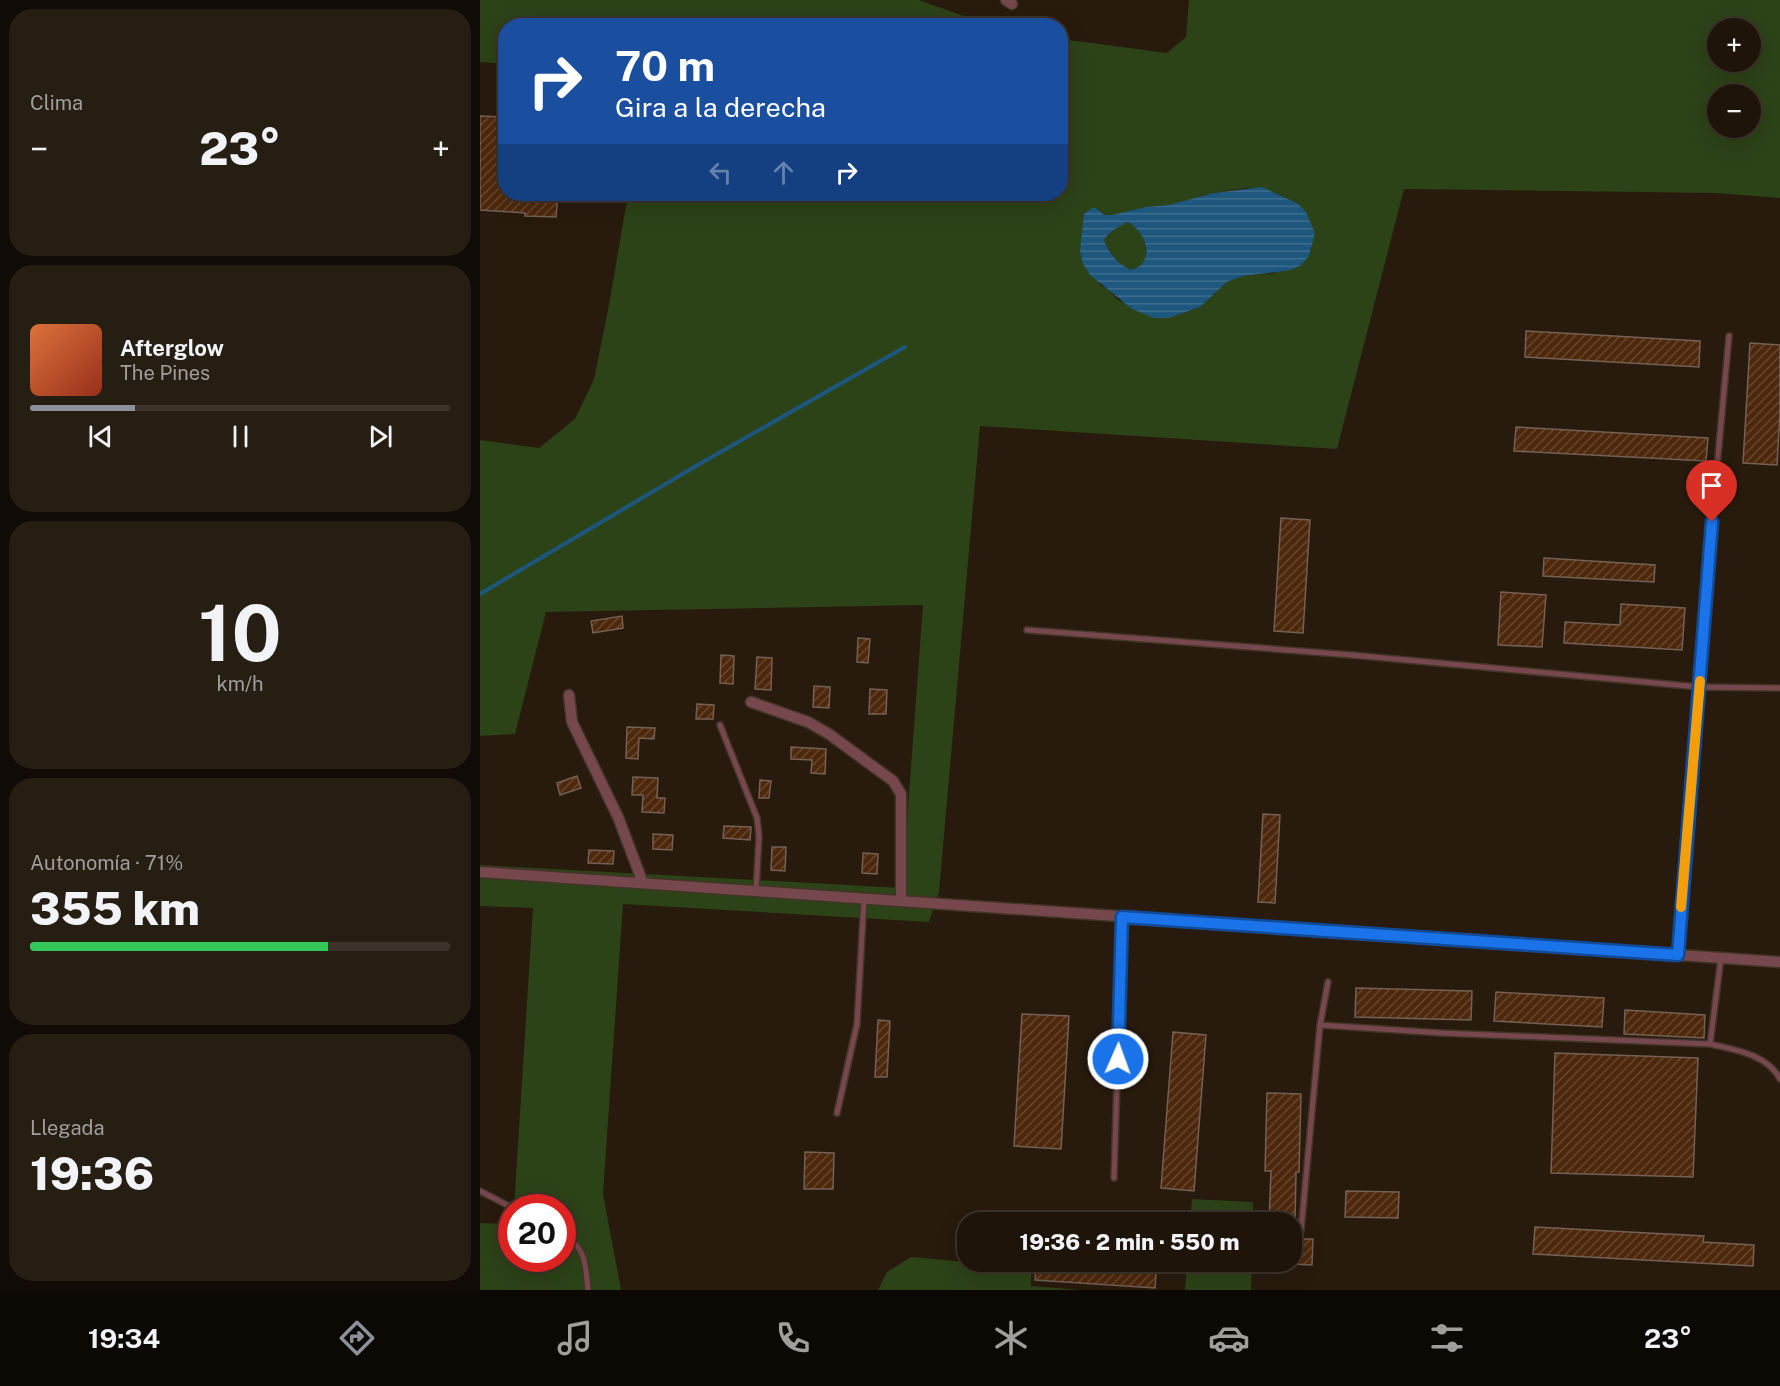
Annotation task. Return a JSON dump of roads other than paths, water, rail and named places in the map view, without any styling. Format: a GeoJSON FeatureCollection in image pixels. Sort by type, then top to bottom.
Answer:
{"type":"FeatureCollection","features":[{"type":"Feature","properties":{"kind":"street"},"geometry":{"type":"LineString","coordinates":[[1678,955],[1712,522]]}},
{"type":"Feature","properties":{"kind":"street"},"geometry":{"type":"LineString","coordinates":[[569,695],[572,722],[618,817],[643,883]]}},
{"type":"Feature","properties":{"kind":"street"},"geometry":{"type":"LineString","coordinates":[[751,702],[808,722],[829,734],[893,781],[901,794],[901,901]]}},
{"type":"Feature","properties":{"kind":"street"},"geometry":{"type":"LineString","coordinates":[[480,872],[1780,962]]}},
{"type":"Feature","properties":{"kind":"lane"},"geometry":{"type":"LineString","coordinates":[[1712,522],[1729,336]]}},
{"type":"Feature","properties":{"kind":"lane"},"geometry":{"type":"LineString","coordinates":[[1027,630],[1352,655],[1699,687],[1780,687]]}},
{"type":"Feature","properties":{"kind":"lane"},"geometry":{"type":"LineString","coordinates":[[720,725],[753,802],[757,818],[759,836],[756,891]]}},
{"type":"Feature","properties":{"kind":"lane"},"geometry":{"type":"LineString","coordinates":[[837,1113],[856,1024],[864,898]]}},
{"type":"Feature","properties":{"kind":"lane"},"geometry":{"type":"LineString","coordinates":[[1114,1178],[1122,917]]}},
{"type":"Feature","properties":{"kind":"lane"},"geometry":{"type":"LineString","coordinates":[[1710,1044],[1721,958]]}},
{"type":"Feature","properties":{"kind":"lane"},"geometry":{"type":"LineString","coordinates":[[1302,1220],[1320,1025],[1328,982]]}},
{"type":"Feature","properties":{"kind":"lane"},"geometry":{"type":"LineString","coordinates":[[1320,1025],[1442,1033],[1710,1044],[1753,1055],[1776,1072],[1780,1079]]}},
{"type":"Feature","properties":{"kind":"lane"},"geometry":{"type":"LineString","coordinates":[[480,1191],[498,1200]]}},
{"type":"Feature","properties":{"kind":"lane"},"geometry":{"type":"LineString","coordinates":[[576,1243],[583,1253],[588,1290]]}},
{"type":"Feature","properties":{"kind":"water"},"geometry":{"type":"Polygon","coordinates":[[[1262,187],[1297,203],[1306,212],[1315,233],[1309,256],[1301,265],[1291,270],[1243,276],[1227,282],[1200,307],[1169,318],[1154,318],[1132,309],[1090,275],[1083,264],[1080,251],[1084,214],[1092,208],[1096,208],[1104,215],[1112,215],[1145,207],[1168,205],[1214,193],[1262,187]],[[1128,222],[1104,240],[1114,258],[1131,270],[1144,261],[1146,254],[1144,239],[1128,222]]]}},
{"type":"Feature","properties":{"kind":"waterway"},"geometry":{"type":"LineString","coordinates":[[480,594],[696,466],[905,347]]}}]}
